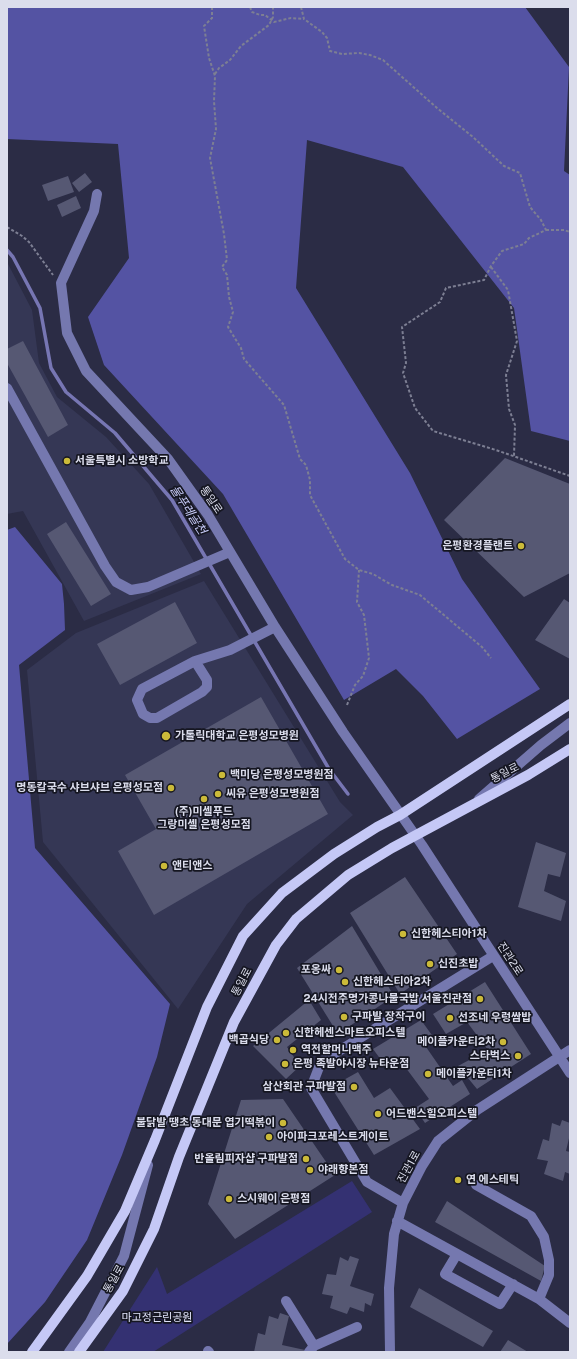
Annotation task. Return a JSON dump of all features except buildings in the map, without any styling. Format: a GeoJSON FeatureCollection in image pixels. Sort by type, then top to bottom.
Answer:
{"type":"FeatureCollection","features":[{"type":"Feature","properties":{"kind":"main road","name":"통일로"},"geometry":{"type":"LineString","coordinates":[[32,1352],[53,1326],[107,1244],[125,1211],[155,1140],[207,1006],[243,936],[282,894],[334,854],[377,827],[400,815],[570,704]]}},
{"type":"Feature","properties":{"kind":"main road","name":"통일로"},"geometry":{"type":"LineString","coordinates":[[80,1352],[123,1291],[154,1229],[180,1157],[234,1022],[276,945],[296,919],[348,875],[414,835],[446,820],[474,803],[528,775],[570,749]]}},
{"type":"Feature","properties":{"kind":"street"},"geometry":{"type":"LineString","coordinates":[[61,283],[94,211],[97,194]]}},
{"type":"Feature","properties":{"kind":"street","name":"통일로"},"geometry":{"type":"LineString","coordinates":[[61,283],[67,333],[86,371],[168,459],[208,515],[230,552],[271,629],[400,815]]}},
{"type":"Feature","properties":{"kind":"street"},"geometry":{"type":"LineString","coordinates":[[7,388],[105,566],[116,582],[132,590],[148,586],[200,566],[230,552]]}},
{"type":"Feature","properties":{"kind":"street"},"geometry":{"type":"LineString","coordinates":[[196,661],[207,680],[207,687],[202,692],[157,718],[150,718],[143,714],[136,700],[142,689],[196,661],[230,650],[271,629]]}},
{"type":"Feature","properties":{"kind":"street"},"geometry":{"type":"LineString","coordinates":[[474,803],[541,746],[570,724]]}},
{"type":"Feature","properties":{"kind":"street","name":"진관2로"},"geometry":{"type":"LineString","coordinates":[[400,815],[570,1073]]}},
{"type":"Feature","properties":{"kind":"street"},"geometry":{"type":"LineString","coordinates":[[403,1203],[367,1182],[311,1088],[321,1062],[493,956]]}},
{"type":"Feature","properties":{"kind":"street"},"geometry":{"type":"LineString","coordinates":[[559,1057],[570,1050]]}},
{"type":"Feature","properties":{"kind":"street","name":"진관1로"},"geometry":{"type":"LineString","coordinates":[[390,1352],[389,1288],[397,1221],[403,1203],[438,1141],[477,1110],[559,1057]]}},
{"type":"Feature","properties":{"kind":"street"},"geometry":{"type":"LineString","coordinates":[[69,1352],[90,1322],[124,1256],[155,1140]]}},
{"type":"Feature","properties":{"kind":"street"},"geometry":{"type":"LineString","coordinates":[[476,1185],[531,1216],[544,1237],[549,1260],[549,1275],[539,1299]]}},
{"type":"Feature","properties":{"kind":"street"},"geometry":{"type":"LineString","coordinates":[[397,1221],[539,1299],[570,1323]]}},
{"type":"Feature","properties":{"kind":"street"},"geometry":{"type":"LineString","coordinates":[[458,1254],[445,1274],[500,1304],[513,1284]]}},
{"type":"Feature","properties":{"kind":"street"},"geometry":{"type":"LineString","coordinates":[[286,1301],[311,1349],[358,1327]]}},
{"type":"Feature","properties":{"kind":"path"},"geometry":{"type":"LineString","coordinates":[[212,7],[212,18],[204,26],[209,58],[215,74],[214,101],[216,129],[210,158],[225,241],[227,260],[222,267],[226,275],[233,312],[228,327],[241,348],[244,359],[284,405],[300,459],[306,465],[310,480],[310,495],[345,559],[359,570],[373,574],[392,585],[420,595],[482,647],[491,658]]}},
{"type":"Feature","properties":{"kind":"path"},"geometry":{"type":"LineString","coordinates":[[250,7],[252,12],[264,15],[274,22],[291,18],[304,18]]}},
{"type":"Feature","properties":{"kind":"path"},"geometry":{"type":"LineString","coordinates":[[215,74],[219,68],[230,60],[241,46],[269,25],[272,20],[273,7]]}},
{"type":"Feature","properties":{"kind":"path"},"geometry":{"type":"LineString","coordinates":[[301,7],[304,18],[322,32],[327,38],[330,51],[342,54],[359,53],[383,60],[437,108],[473,137],[504,166],[520,174],[530,207],[541,220],[546,230]]}},
{"type":"Feature","properties":{"kind":"path"},"geometry":{"type":"LineString","coordinates":[[7,227],[29,242],[61,283]]}},
{"type":"Feature","properties":{"kind":"path"},"geometry":{"type":"LineString","coordinates":[[570,232],[564,230],[546,230],[529,238],[524,244],[502,251],[491,266],[484,280],[446,288],[440,302],[402,327],[406,363],[403,373],[415,408],[433,431],[514,456],[570,476]]}},
{"type":"Feature","properties":{"kind":"path"},"geometry":{"type":"LineString","coordinates":[[491,266],[508,290],[516,342],[506,375],[509,409],[515,425],[514,456]]}},
{"type":"Feature","properties":{"kind":"path"},"geometry":{"type":"LineString","coordinates":[[347,705],[355,685],[363,676],[369,658],[364,615],[358,602],[359,570]]}},
{"type":"Feature","properties":{"kind":"shaded area"},"geometry":{"type":"Polygon","coordinates":[[[7,7],[525,7],[569,67],[564,171],[570,175],[570,441],[531,431],[514,308],[403,167],[307,140],[296,288],[410,473],[462,579],[540,689],[457,739],[423,696],[396,669],[344,700],[223,494],[104,365],[88,317],[129,258],[118,144],[7,139],[7,7]]]}},
{"type":"Feature","properties":{"kind":"shaded area","name":"서울특별시 소방학교"},"geometry":{"type":"Polygon","coordinates":[[[7,262],[32,310],[39,363],[57,397],[106,437],[149,484],[201,574],[84,621],[23,511],[7,514],[7,262]]]}},
{"type":"Feature","properties":{"kind":"shaded area"},"geometry":{"type":"Polygon","coordinates":[[[15,527],[62,584],[64,604],[65,630],[19,665],[35,848],[170,1004],[157,1057],[122,1155],[87,1240],[45,1302],[7,1344],[7,530],[15,527]]]}},
{"type":"Feature","properties":{"kind":"shaded area","name":"가톨릭대학교 은평성모병원"},"geometry":{"type":"Polygon","coordinates":[[[204,581],[340,802],[353,815],[247,904],[178,1009],[43,842],[27,670],[76,633],[204,581]]]}},
{"type":"Feature","properties":{"kind":"green space","name":"마고정근린공원"},"geometry":{"type":"Polygon","coordinates":[[[352,1181],[372,1212],[153,1352],[103,1352],[157,1267],[167,1294],[352,1181]]]}},
{"type":"Feature","properties":{"kind":"waterway","name":"물푸레골천"},"geometry":{"type":"LineString","coordinates":[[7,250],[13,257],[40,308],[51,368],[66,392],[115,433],[172,500],[329,769],[348,794]]}},
{"type":"Feature","properties":{"kind":"place","name":"서울특별시 소방학교"},"geometry":{"type":"Point","coordinates":[67,461]}},
{"type":"Feature","properties":{"kind":"place","name":"은평환경플랜트"},"geometry":{"type":"Point","coordinates":[521,546]}},
{"type":"Feature","properties":{"kind":"place","name":"가톨릭대학교 은평성모병원"},"geometry":{"type":"Point","coordinates":[166,736]}},
{"type":"Feature","properties":{"kind":"place","name":"백미당 은평성모병원점"},"geometry":{"type":"Point","coordinates":[222,775]}},
{"type":"Feature","properties":{"kind":"place","name":"명동칼국수 샤브샤브 은평성모점"},"geometry":{"type":"Point","coordinates":[171,788]}},
{"type":"Feature","properties":{"kind":"place","name":"씨유 은평성모병원점"},"geometry":{"type":"Point","coordinates":[218,794]}},
{"type":"Feature","properties":{"kind":"place","name":"(주)미셸푸드 그랑미셸 은평성모점"},"geometry":{"type":"Point","coordinates":[204,799]}},
{"type":"Feature","properties":{"kind":"place","name":"앤티앤스"},"geometry":{"type":"Point","coordinates":[164,866]}},
{"type":"Feature","properties":{"kind":"place","name":"신한헤스티아1차"},"geometry":{"type":"Point","coordinates":[403,934]}},
{"type":"Feature","properties":{"kind":"place","name":"신진초밥"},"geometry":{"type":"Point","coordinates":[430,964]}},
{"type":"Feature","properties":{"kind":"place","name":"포옹싸"},"geometry":{"type":"Point","coordinates":[339,970]}},
{"type":"Feature","properties":{"kind":"place","name":"신한헤스티아2차"},"geometry":{"type":"Point","coordinates":[345,982]}},
{"type":"Feature","properties":{"kind":"place","name":"24시전주명가콩나물국밥 서울진관점"},"geometry":{"type":"Point","coordinates":[480,999]}},
{"type":"Feature","properties":{"kind":"place","name":"구파발 장작구이"},"geometry":{"type":"Point","coordinates":[344,1017]}},
{"type":"Feature","properties":{"kind":"place","name":"선조네 우렁쌈밥"},"geometry":{"type":"Point","coordinates":[450,1018]}},
{"type":"Feature","properties":{"kind":"place","name":"신한헤센스마트오피스텔"},"geometry":{"type":"Point","coordinates":[286,1033]}},
{"type":"Feature","properties":{"kind":"place","name":"백곱식당"},"geometry":{"type":"Point","coordinates":[277,1040]}},
{"type":"Feature","properties":{"kind":"place","name":"메이플카운티2차"},"geometry":{"type":"Point","coordinates":[503,1042]}},
{"type":"Feature","properties":{"kind":"place","name":"역전할머니맥주"},"geometry":{"type":"Point","coordinates":[293,1050]}},
{"type":"Feature","properties":{"kind":"place","name":"스타벅스"},"geometry":{"type":"Point","coordinates":[518,1056]}},
{"type":"Feature","properties":{"kind":"place","name":"은평 족발야시장 뉴타운점"},"geometry":{"type":"Point","coordinates":[285,1064]}},
{"type":"Feature","properties":{"kind":"place","name":"메이플카운티1차"},"geometry":{"type":"Point","coordinates":[428,1074]}},
{"type":"Feature","properties":{"kind":"place","name":"삼산회관 구파발점"},"geometry":{"type":"Point","coordinates":[354,1087]}},
{"type":"Feature","properties":{"kind":"place","name":"어드밴스힐오피스텔"},"geometry":{"type":"Point","coordinates":[378,1114]}},
{"type":"Feature","properties":{"kind":"place","name":"불닭발 땡초 동대문 엽기떡볶이"},"geometry":{"type":"Point","coordinates":[283,1123]}},
{"type":"Feature","properties":{"kind":"place","name":"아이파크포레스트게이트"},"geometry":{"type":"Point","coordinates":[269,1137]}},
{"type":"Feature","properties":{"kind":"place","name":"반올림피자샵 구파발점"},"geometry":{"type":"Point","coordinates":[306,1159]}},
{"type":"Feature","properties":{"kind":"place","name":"야래향본점"},"geometry":{"type":"Point","coordinates":[310,1170]}},
{"type":"Feature","properties":{"kind":"place","name":"연 에스테틱"},"geometry":{"type":"Point","coordinates":[458,1180]}},
{"type":"Feature","properties":{"kind":"place","name":"스시웨이 은평점"},"geometry":{"type":"Point","coordinates":[229,1199]}}]}
